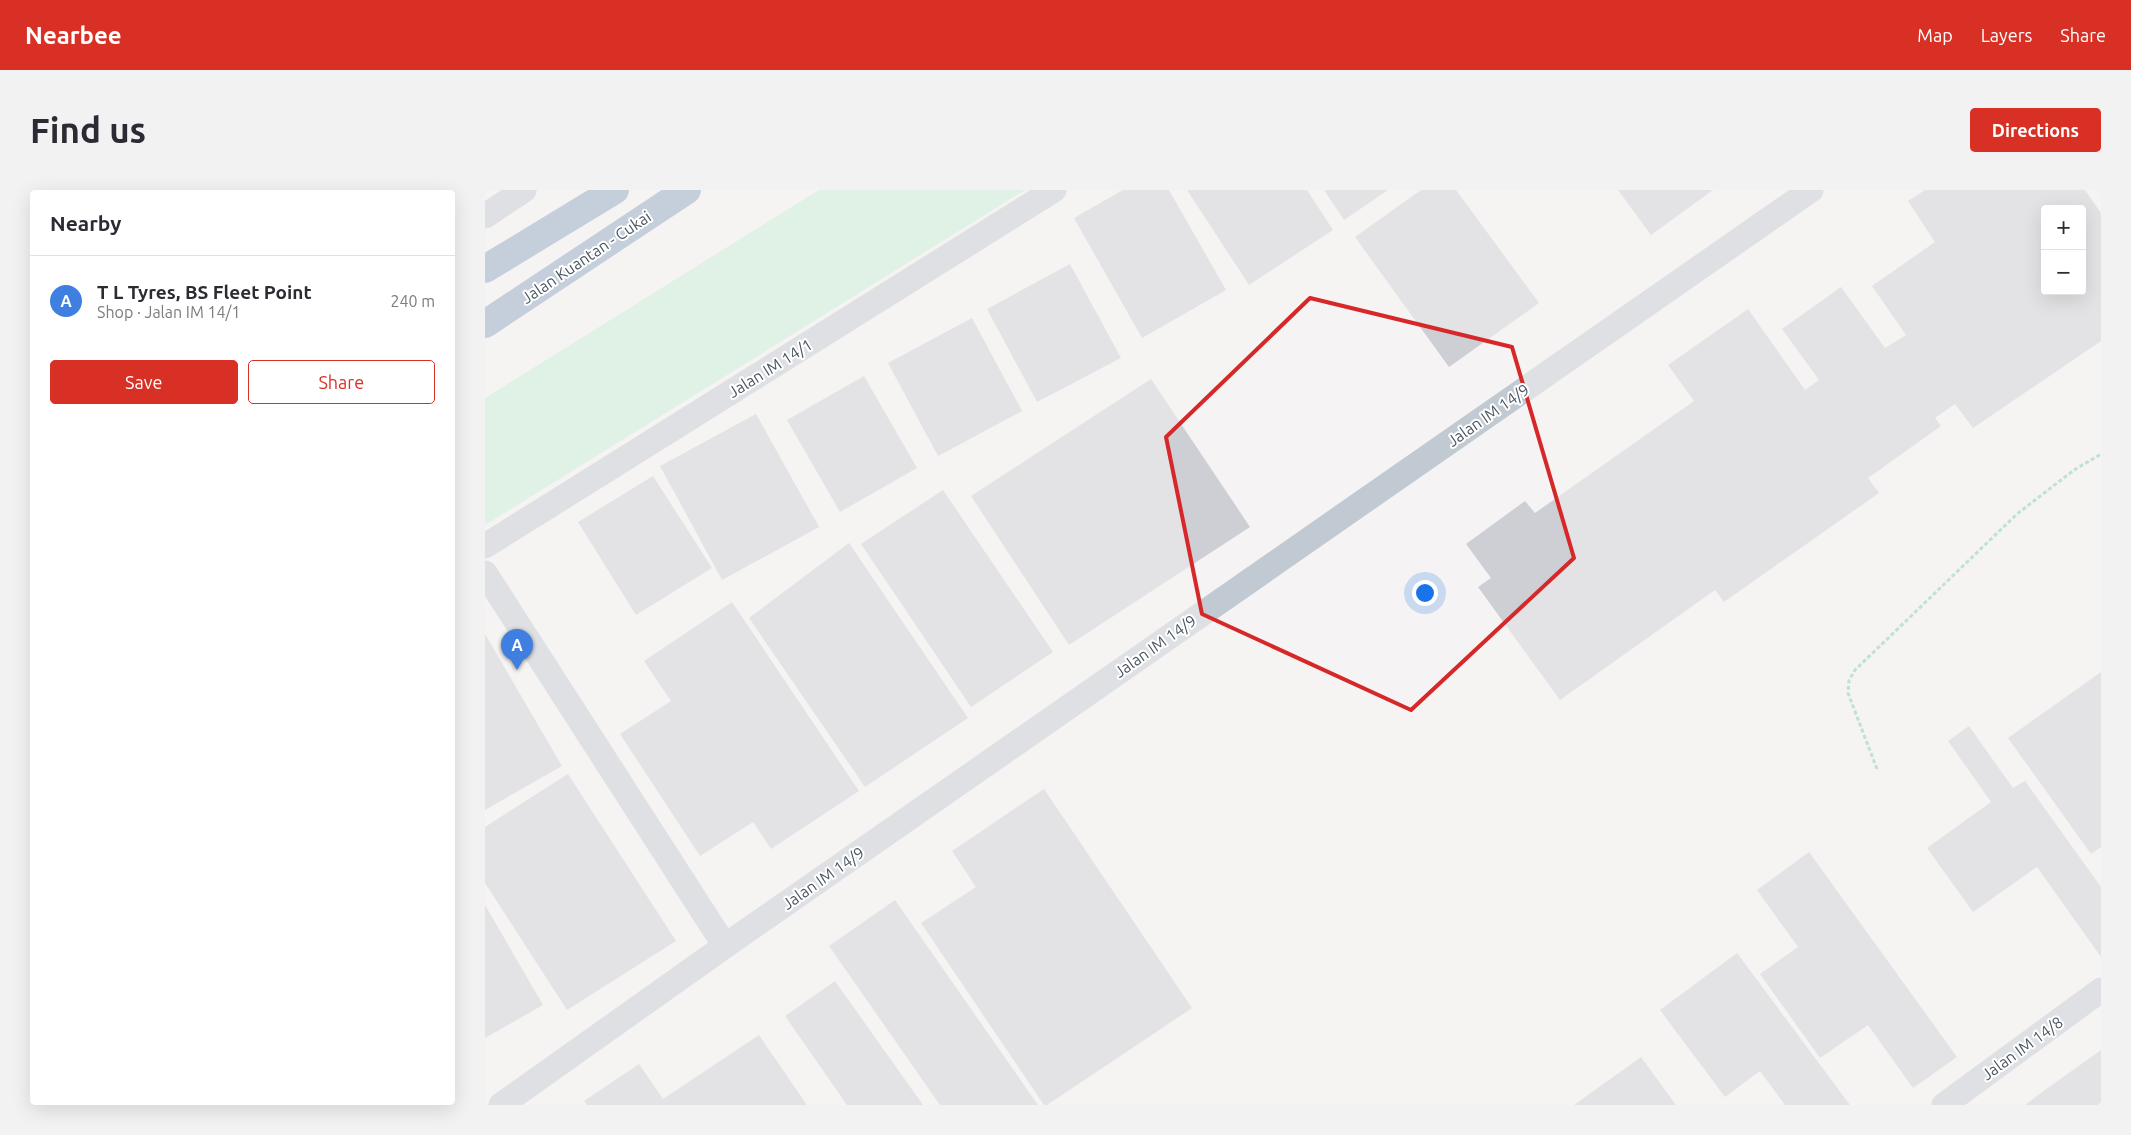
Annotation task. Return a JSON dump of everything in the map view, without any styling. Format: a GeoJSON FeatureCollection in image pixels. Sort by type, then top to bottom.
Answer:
{"type":"FeatureCollection","features":[{"type":"Feature","properties":{"kind":"highway"},"geometry":{"type":"LineString","coordinates":[[485,269],[615,190]]}},
{"type":"Feature","properties":{"kind":"highway","name":"Jalan Kuantan - Cukai"},"geometry":{"type":"LineString","coordinates":[[485,324],[687,190]]}},
{"type":"Feature","properties":{"kind":"street"},"geometry":{"type":"LineString","coordinates":[[485,216],[524,190]]}},
{"type":"Feature","properties":{"kind":"street","name":"Jalan IM 14/1"},"geometry":{"type":"LineString","coordinates":[[485,546],[1054,190]]}},
{"type":"Feature","properties":{"kind":"street","name":"Jalan IM 14/9"},"geometry":{"type":"LineString","coordinates":[[501,1105],[725,946],[1811,190]]}},
{"type":"Feature","properties":{"kind":"street"},"geometry":{"type":"LineString","coordinates":[[485,573],[725,946]]}},
{"type":"Feature","properties":{"kind":"street","name":"Jalan IM 14/8"},"geometry":{"type":"LineString","coordinates":[[1943,1105],[2101,990]]}},
{"type":"Feature","properties":{"kind":"path"},"geometry":{"type":"LineString","coordinates":[[1877,769],[1848,693],[1849,680],[1855,670],[2017,514],[2074,470],[2101,454]]}},
{"type":"Feature","properties":{"kind":"highlighted area"},"geometry":{"type":"Polygon","coordinates":[[[1310,298],[1512,347],[1574,558],[1411,710],[1202,614],[1166,437],[1310,298]]]}},
{"type":"Feature","properties":{"kind":"green space"},"geometry":{"type":"Polygon","coordinates":[[[819,190],[1025,190],[485,525],[485,398],[819,190]]]}},
{"type":"Feature","properties":{"kind":"building"},"geometry":{"type":"Polygon","coordinates":[[[1123,190],[1169,190],[1226,290],[1142,338],[1074,218],[1123,190]]]}},
{"type":"Feature","properties":{"kind":"building"},"geometry":{"type":"Polygon","coordinates":[[[1187,190],[1307,190],[1333,230],[1249,285],[1187,190]]]}},
{"type":"Feature","properties":{"kind":"building"},"geometry":{"type":"Polygon","coordinates":[[[1324,190],[1388,190],[1344,220],[1324,190]]]}},
{"type":"Feature","properties":{"kind":"building"},"geometry":{"type":"Polygon","coordinates":[[[1421,190],[1456,190],[1539,303],[1449,367],[1355,237],[1421,190]]]}},
{"type":"Feature","properties":{"kind":"building"},"geometry":{"type":"Polygon","coordinates":[[[1618,190],[1713,190],[1651,235],[1618,190]]]}},
{"type":"Feature","properties":{"kind":"building"},"geometry":{"type":"Polygon","coordinates":[[[1925,190],[2085,190],[2101,213],[2101,341],[1973,428],[1955,404],[1935,418],[1941,426],[1868,478],[1879,493],[1724,602],[1715,590],[1560,700],[1478,587],[1491,578],[1466,544],[1525,501],[1535,513],[1694,401],[1668,365],[1748,309],[1805,390],[1819,380],[1782,329],[1841,287],[1885,348],[1906,335],[1872,286],[1935,242],[1908,201],[1925,190]]]}},
{"type":"Feature","properties":{"kind":"building"},"geometry":{"type":"Polygon","coordinates":[[[1070,264],[1121,358],[1037,402],[987,309],[1070,264]]]}},
{"type":"Feature","properties":{"kind":"building"},"geometry":{"type":"Polygon","coordinates":[[[972,318],[1022,411],[938,456],[888,363],[972,318]]]}},
{"type":"Feature","properties":{"kind":"building"},"geometry":{"type":"Polygon","coordinates":[[[864,376],[917,468],[840,512],[787,420],[864,376]]]}},
{"type":"Feature","properties":{"kind":"building"},"geometry":{"type":"Polygon","coordinates":[[[1151,379],[1250,527],[1069,645],[971,496],[1151,379]]]}},
{"type":"Feature","properties":{"kind":"building"},"geometry":{"type":"Polygon","coordinates":[[[756,414],[819,527],[722,580],[660,466],[756,414]]]}},
{"type":"Feature","properties":{"kind":"building"},"geometry":{"type":"Polygon","coordinates":[[[653,476],[712,568],[636,615],[578,522],[653,476]]]}},
{"type":"Feature","properties":{"kind":"building"},"geometry":{"type":"Polygon","coordinates":[[[943,490],[1053,652],[971,707],[861,544],[943,490]]]}},
{"type":"Feature","properties":{"kind":"building"},"geometry":{"type":"Polygon","coordinates":[[[849,543],[968,718],[865,787],[749,618],[849,543]]]}},
{"type":"Feature","properties":{"kind":"building"},"geometry":{"type":"Polygon","coordinates":[[[732,602],[859,791],[771,849],[753,822],[700,856],[620,734],[671,701],[644,661],[732,602]]]}},
{"type":"Feature","properties":{"kind":"building"},"geometry":{"type":"Polygon","coordinates":[[[485,634],[562,766],[485,810],[485,634]]]}},
{"type":"Feature","properties":{"kind":"building"},"geometry":{"type":"Polygon","coordinates":[[[2101,672],[2101,847],[2091,854],[2008,738],[2101,672]]]}},
{"type":"Feature","properties":{"kind":"building"},"geometry":{"type":"Polygon","coordinates":[[[1969,726],[2013,788],[2025,781],[2101,887],[2101,957],[2037,867],[1973,912],[1927,848],[1991,802],[1948,741],[1969,726]]]}},
{"type":"Feature","properties":{"kind":"building"},"geometry":{"type":"Polygon","coordinates":[[[568,774],[676,941],[567,1010],[485,883],[485,827],[568,774]]]}},
{"type":"Feature","properties":{"kind":"building"},"geometry":{"type":"Polygon","coordinates":[[[1044,789],[1192,1008],[1047,1105],[1044,1105],[921,923],[976,887],[952,851],[1044,789]]]}},
{"type":"Feature","properties":{"kind":"building"},"geometry":{"type":"Polygon","coordinates":[[[1809,852],[1957,1057],[1913,1088],[1868,1025],[1820,1058],[1760,974],[1798,947],[1757,890],[1809,852]]]}},
{"type":"Feature","properties":{"kind":"building"},"geometry":{"type":"Polygon","coordinates":[[[895,900],[1038,1105],[940,1105],[829,946],[895,900]]]}},
{"type":"Feature","properties":{"kind":"building"},"geometry":{"type":"Polygon","coordinates":[[[485,905],[543,1005],[485,1038],[485,905]]]}},
{"type":"Feature","properties":{"kind":"building"},"geometry":{"type":"Polygon","coordinates":[[[1737,953],[1850,1105],[1785,1105],[1760,1071],[1725,1097],[1660,1010],[1737,953]]]}},
{"type":"Feature","properties":{"kind":"building"},"geometry":{"type":"Polygon","coordinates":[[[835,981],[923,1105],[847,1105],[785,1016],[835,981]]]}},
{"type":"Feature","properties":{"kind":"building"},"geometry":{"type":"Polygon","coordinates":[[[759,1035],[807,1105],[587,1105],[584,1101],[639,1064],[663,1099],[759,1035]]]}},
{"type":"Feature","properties":{"kind":"building"},"geometry":{"type":"Polygon","coordinates":[[[2101,1050],[2101,1105],[2025,1105],[2045,1090],[2101,1050]]]}},
{"type":"Feature","properties":{"kind":"building"},"geometry":{"type":"Polygon","coordinates":[[[1641,1057],[1676,1105],[1574,1105],[1641,1057]]]}},
{"type":"Feature","properties":{"kind":"place","name":"T L Tyres, BS Fleet Point"},"geometry":{"type":"Point","coordinates":[517,670]}}]}
